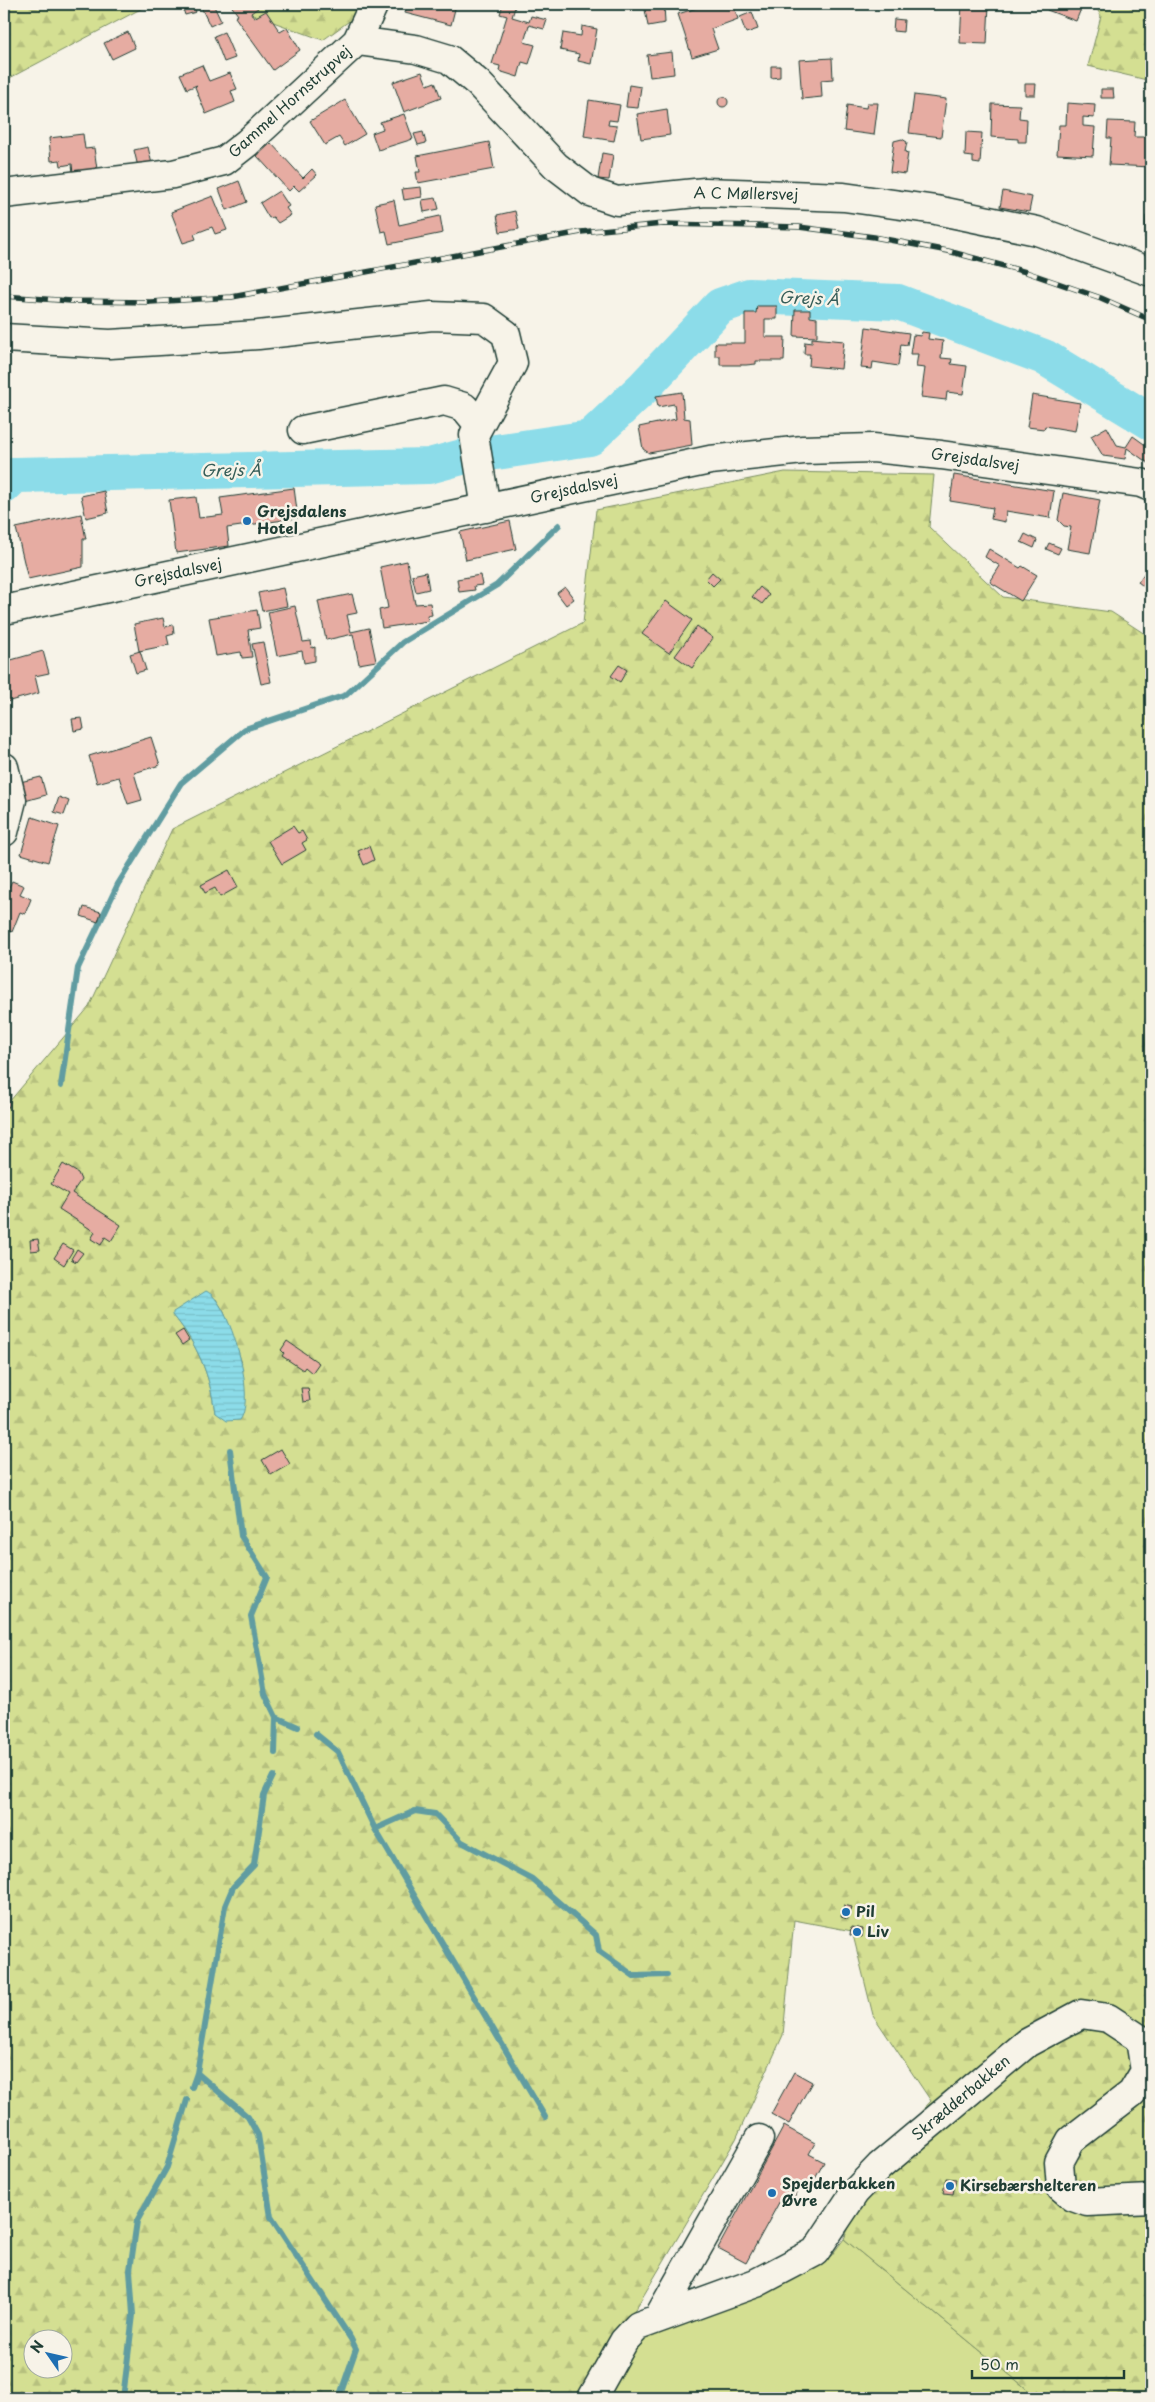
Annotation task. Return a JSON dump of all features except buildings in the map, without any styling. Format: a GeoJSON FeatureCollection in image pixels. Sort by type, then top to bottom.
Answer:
{"type":"FeatureCollection","features":[{"type":"Feature","properties":{"kind":"street","name":"Gammel Hornstrupvej"},"geometry":{"type":"LineString","coordinates":[[4,194],[173,174],[224,161],[247,143],[357,41],[374,4]]}},
{"type":"Feature","properties":{"kind":"street","name":"A C Møllersvej"},"geometry":{"type":"LineString","coordinates":[[357,41],[416,49],[449,59],[478,83],[556,166],[590,192],[617,201],[705,192],[844,197],[936,210],[1037,231],[1151,272]]}},
{"type":"Feature","properties":{"kind":"street"},"geometry":{"type":"LineString","coordinates":[[4,338],[110,344],[258,335],[432,316],[484,318],[506,334],[513,363],[474,435],[486,508]]}},
{"type":"Feature","properties":{"kind":"street"},"geometry":{"type":"LineString","coordinates":[[303,430],[444,402],[464,407],[480,424]]}},
{"type":"Feature","properties":{"kind":"street","name":"Grejsdalsvej"},"geometry":{"type":"LineString","coordinates":[[4,610],[710,460],[803,450],[873,448],[941,454],[1141,483],[1151,487]]}},
{"type":"Feature","properties":{"kind":"street"},"geometry":{"type":"LineString","coordinates":[[4,767],[12,800],[4,832]]}},
{"type":"Feature","properties":{"kind":"street","name":"Skrædderbakken"},"geometry":{"type":"LineString","coordinates":[[592,2398],[624,2341],[638,2326],[756,2283],[815,2252],[855,2192],[880,2166],[1027,2043],[1081,2014],[1108,2018],[1140,2039],[1145,2071],[1132,2093],[1071,2140],[1059,2162],[1061,2186],[1073,2197],[1087,2202],[1151,2199]]}},
{"type":"Feature","properties":{"kind":"street"},"geometry":{"type":"LineString","coordinates":[[658,2318],[759,2139]]}},
{"type":"Feature","properties":{"kind":"green space"},"geometry":{"type":"Polygon","coordinates":[[[4,4],[150,4],[4,81],[4,4]]]}},
{"type":"Feature","properties":{"kind":"green space"},"geometry":{"type":"Polygon","coordinates":[[[236,4],[358,4],[352,19],[323,40],[240,10],[236,4]]]}},
{"type":"Feature","properties":{"kind":"green space"},"geometry":{"type":"Polygon","coordinates":[[[1094,4],[1151,4],[1151,81],[1088,66],[1101,16],[1094,4]]]}},
{"type":"Feature","properties":{"kind":"green space"},"geometry":{"type":"Polygon","coordinates":[[[785,472],[934,475],[929,527],[1003,597],[1111,612],[1151,638],[1151,2398],[1038,2398],[844,2239],[877,2160],[931,2101],[873,2015],[852,1931],[794,1920],[783,2035],[736,2139],[583,2398],[4,2398],[4,1108],[89,1007],[172,829],[583,623],[596,510],[785,472]],[[216,1299],[173,1315],[182,1326],[202,1361],[210,1386],[215,1413],[242,1363],[224,1312],[216,1299]]]}},
{"type":"Feature","properties":{"kind":"green space"},"geometry":{"type":"Polygon","coordinates":[[[844,2239],[1038,2398],[602,2398],[633,2344],[831,2256],[844,2239]]]}},
{"type":"Feature","properties":{"kind":"water"},"geometry":{"type":"Polygon","coordinates":[[[206,1291],[215,1299],[224,1312],[238,1351],[245,1392],[244,1409],[240,1420],[226,1421],[215,1413],[210,1386],[202,1361],[182,1326],[173,1315],[173,1312],[206,1291]]]}},
{"type":"Feature","properties":{"kind":"waterway","name":"Grejs Å"},"geometry":{"type":"LineString","coordinates":[[496,452],[590,438],[644,387],[720,306],[749,296],[898,302],[1044,357],[1151,422]]}},
{"type":"Feature","properties":{"kind":"waterway","name":"Grejs Å"},"geometry":{"type":"LineString","coordinates":[[4,486],[15,475],[429,466],[462,457]]}},
{"type":"Feature","properties":{"kind":"waterway"},"geometry":{"type":"LineString","coordinates":[[4,466],[15,475]]}},
{"type":"Feature","properties":{"kind":"waterway"},"geometry":{"type":"LineString","coordinates":[[61,1086],[78,968],[118,884],[181,783],[245,729],[346,695],[403,642],[497,585],[559,525]]}},
{"type":"Feature","properties":{"kind":"waterway"},"geometry":{"type":"LineString","coordinates":[[230,1450],[241,1536],[267,1577],[251,1616],[265,1694],[276,1717],[275,1753]]}},
{"type":"Feature","properties":{"kind":"waterway"},"geometry":{"type":"LineString","coordinates":[[276,1717],[298,1727]]}},
{"type":"Feature","properties":{"kind":"waterway"},"geometry":{"type":"LineString","coordinates":[[316,1734],[338,1752],[375,1829],[415,1811],[435,1814],[462,1842],[532,1879],[596,1935],[599,1951],[634,1976],[667,1975]]}},
{"type":"Feature","properties":{"kind":"waterway"},"geometry":{"type":"LineString","coordinates":[[192,2087],[197,2073],[225,1906],[233,1887],[254,1865],[264,1795],[273,1776]]}},
{"type":"Feature","properties":{"kind":"waterway"},"geometry":{"type":"LineString","coordinates":[[375,1829],[545,2117]]}},
{"type":"Feature","properties":{"kind":"waterway"},"geometry":{"type":"LineString","coordinates":[[197,2073],[248,2117],[258,2135],[271,2217],[356,2349],[339,2398]]}},
{"type":"Feature","properties":{"kind":"waterway"},"geometry":{"type":"LineString","coordinates":[[123,2398],[133,2315],[130,2270],[137,2221],[167,2167],[187,2100]]}},
{"type":"Feature","properties":{"kind":"railway"},"geometry":{"type":"LineString","coordinates":[[4,296],[71,301],[150,302],[232,297],[581,232],[663,224],[799,227],[874,237],[948,251],[1026,272],[1101,298],[1151,320]]}},
{"type":"Feature","properties":{"kind":"place","name":"Grejsdalens Hotel"},"geometry":{"type":"Point","coordinates":[247,521]}},
{"type":"Feature","properties":{"kind":"place","name":"Pil"},"geometry":{"type":"Point","coordinates":[846,1912]}},
{"type":"Feature","properties":{"kind":"place","name":"Liv"},"geometry":{"type":"Point","coordinates":[857,1932]}},
{"type":"Feature","properties":{"kind":"place","name":"Kirsebærshelteren"},"geometry":{"type":"Point","coordinates":[950,2186]}},
{"type":"Feature","properties":{"kind":"place","name":"Spejderbakken Øvre"},"geometry":{"type":"Point","coordinates":[772,2193]}}]}
